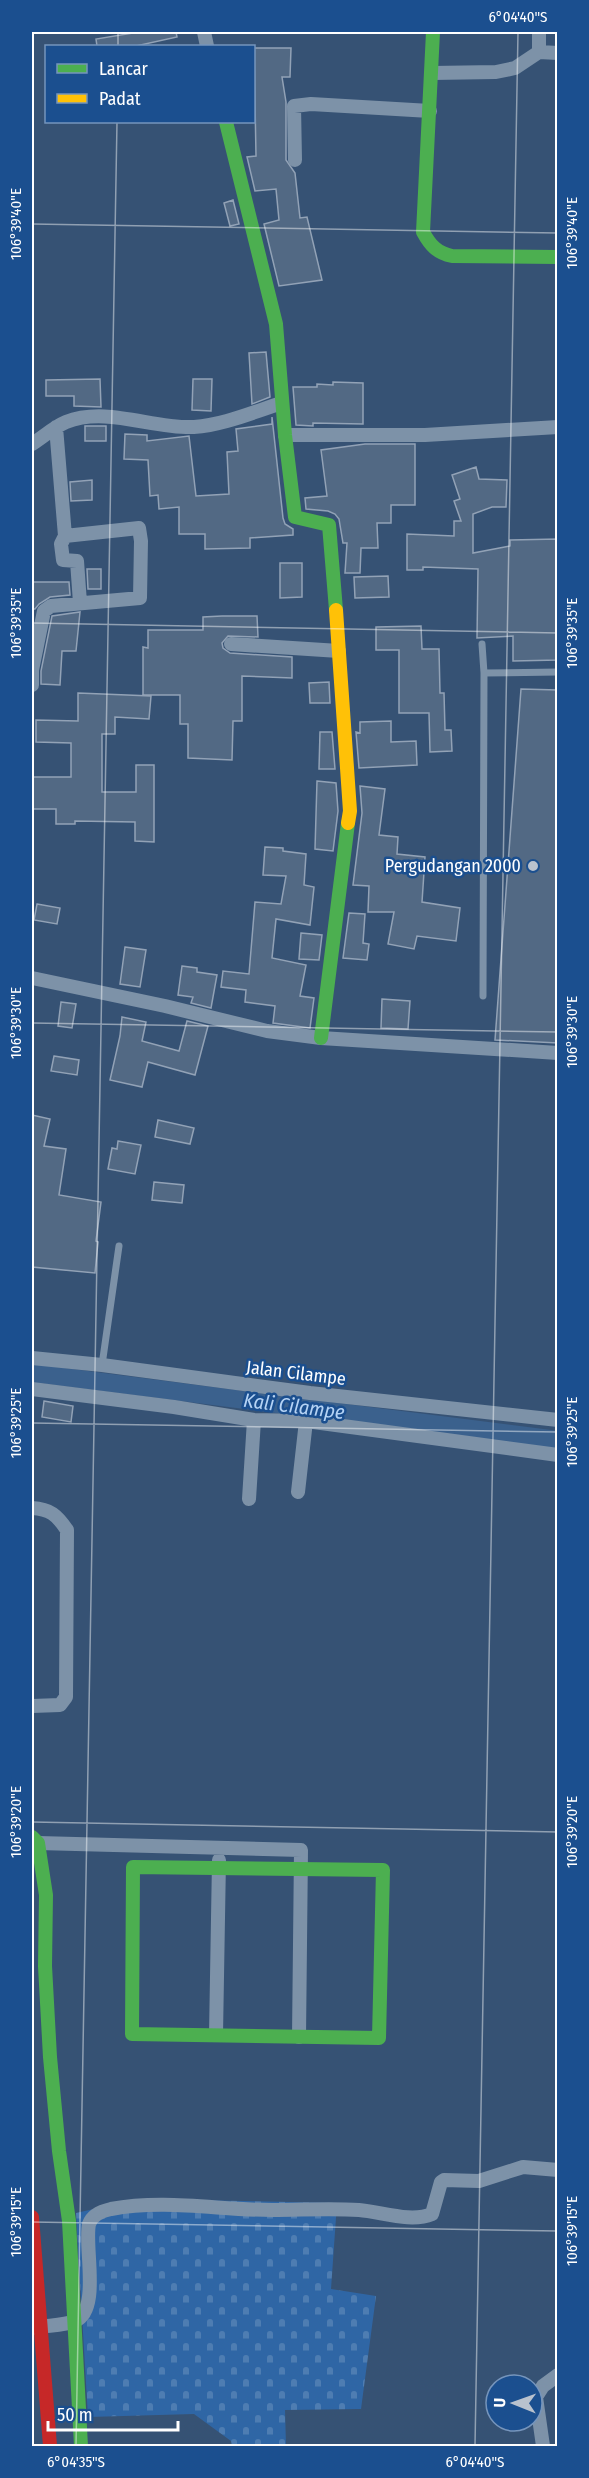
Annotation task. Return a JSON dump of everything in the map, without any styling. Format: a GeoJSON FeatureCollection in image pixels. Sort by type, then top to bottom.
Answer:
{"type":"FeatureCollection","features":[{"type":"Feature","properties":{"kind":"street"},"geometry":{"type":"LineString","coordinates":[[433,32],[423,232],[429,246],[440,254],[452,256],[558,257]]}},
{"type":"Feature","properties":{"kind":"street"},"geometry":{"type":"LineString","coordinates":[[539,32],[539,52]]}},
{"type":"Feature","properties":{"kind":"street"},"geometry":{"type":"LineString","coordinates":[[432,73],[496,72],[515,68],[539,52],[558,53]]}},
{"type":"Feature","properties":{"kind":"street"},"geometry":{"type":"LineString","coordinates":[[295,160],[294,106],[311,104],[430,111]]}},
{"type":"Feature","properties":{"kind":"street"},"geometry":{"type":"LineString","coordinates":[[226,123],[276,324],[285,435],[295,517],[329,525],[350,811],[321,1038]]}},
{"type":"Feature","properties":{"kind":"street"},"geometry":{"type":"LineString","coordinates":[[32,427],[35,442],[68,421],[92,417],[174,426],[210,426],[282,403]]}},
{"type":"Feature","properties":{"kind":"street"},"geometry":{"type":"LineString","coordinates":[[56,427],[65,536],[61,544],[63,560],[77,561],[80,603]]}},
{"type":"Feature","properties":{"kind":"street"},"geometry":{"type":"LineString","coordinates":[[285,435],[426,435],[558,427]]}},
{"type":"Feature","properties":{"kind":"street"},"geometry":{"type":"LineString","coordinates":[[32,685],[34,660],[44,611],[51,606],[140,598],[141,541],[139,528],[65,536]]}},
{"type":"Feature","properties":{"kind":"street"},"geometry":{"type":"LineString","coordinates":[[231,644],[339,651]]}},
{"type":"Feature","properties":{"kind":"street"},"geometry":{"type":"LineString","coordinates":[[32,978],[165,1006],[267,1031],[321,1038],[558,1053]]}},
{"type":"Feature","properties":{"kind":"street","name":"Jalan Cilampe"},"geometry":{"type":"LineString","coordinates":[[32,1358],[102,1365],[310,1394],[558,1420]]}},
{"type":"Feature","properties":{"kind":"street"},"geometry":{"type":"LineString","coordinates":[[32,1389],[174,1407],[254,1420],[306,1421],[558,1455]]}},
{"type":"Feature","properties":{"kind":"street"},"geometry":{"type":"LineString","coordinates":[[249,1499],[254,1420]]}},
{"type":"Feature","properties":{"kind":"street"},"geometry":{"type":"LineString","coordinates":[[298,1492],[306,1421]]}},
{"type":"Feature","properties":{"kind":"street"},"geometry":{"type":"LineString","coordinates":[[32,1508],[56,1514],[67,1530],[67,1597],[66,1697],[60,1704],[32,1706]]}},
{"type":"Feature","properties":{"kind":"street"},"geometry":{"type":"LineString","coordinates":[[81,2446],[69,2221],[59,2151],[50,2057],[45,1965],[46,1895],[34,1842],[301,1850],[299,2037]]}},
{"type":"Feature","properties":{"kind":"street"},"geometry":{"type":"LineString","coordinates":[[216,2035],[219,1849]]}},
{"type":"Feature","properties":{"kind":"street"},"geometry":{"type":"LineString","coordinates":[[133,1867],[301,1869],[383,1870],[379,2038],[132,2034],[133,1867]]}},
{"type":"Feature","properties":{"kind":"street"},"geometry":{"type":"LineString","coordinates":[[69,2221],[90,2220],[100,2212],[110,2209],[164,2205],[273,2210],[320,2208],[378,2211],[423,2218],[432,2214],[441,2182],[444,2180],[479,2181],[524,2167],[558,2170]]}},
{"type":"Feature","properties":{"kind":"street"},"geometry":{"type":"LineString","coordinates":[[32,2217],[36,2327],[50,2446]]}},
{"type":"Feature","properties":{"kind":"street"},"geometry":{"type":"LineString","coordinates":[[36,2327],[75,2321],[85,2310],[90,2294],[88,2247],[90,2220]]}},
{"type":"Feature","properties":{"kind":"street"},"geometry":{"type":"LineString","coordinates":[[543,2446],[536,2397],[543,2386],[558,2375]]}},
{"type":"Feature","properties":{"kind":"lane"},"geometry":{"type":"LineString","coordinates":[[482,644],[484,673],[483,996]]}},
{"type":"Feature","properties":{"kind":"lane"},"geometry":{"type":"LineString","coordinates":[[484,673],[558,672]]}},
{"type":"Feature","properties":{"kind":"lane"},"geometry":{"type":"LineString","coordinates":[[102,1365],[119,1246]]}},
{"type":"Feature","properties":{"kind":"green space"},"geometry":{"type":"Polygon","coordinates":[[[138,2199],[337,2203],[331,2289],[376,2296],[361,2409],[285,2410],[286,2446],[232,2446],[231,2441],[194,2414],[88,2417],[76,2213],[138,2199]]]}},
{"type":"Feature","properties":{"kind":"building"},"geometry":{"type":"Polygon","coordinates":[[[139,32],[176,32],[177,37],[141,45],[97,45],[96,39],[139,32]]]}},
{"type":"Feature","properties":{"kind":"building"},"geometry":{"type":"Polygon","coordinates":[[[255,48],[291,48],[290,77],[282,77],[286,102],[286,160],[295,173],[300,218],[307,217],[322,280],[279,286],[264,224],[279,220],[276,189],[255,191],[247,157],[256,156],[255,48]]]}},
{"type":"Feature","properties":{"kind":"building"},"geometry":{"type":"Polygon","coordinates":[[[233,200],[239,224],[230,226],[224,203],[233,200]]]}},
{"type":"Feature","properties":{"kind":"building"},"geometry":{"type":"Polygon","coordinates":[[[266,352],[270,397],[252,404],[249,353],[266,352]]]}},
{"type":"Feature","properties":{"kind":"building"},"geometry":{"type":"Polygon","coordinates":[[[100,379],[101,407],[74,406],[74,396],[46,396],[46,380],[100,379]]]}},
{"type":"Feature","properties":{"kind":"building"},"geometry":{"type":"Polygon","coordinates":[[[193,379],[212,379],[211,411],[192,410],[193,379]]]}},
{"type":"Feature","properties":{"kind":"building"},"geometry":{"type":"Polygon","coordinates":[[[333,382],[363,383],[363,424],[296,425],[293,387],[333,385],[333,382]]]}},
{"type":"Feature","properties":{"kind":"building"},"geometry":{"type":"Polygon","coordinates":[[[272,417],[283,518],[285,524],[293,529],[293,535],[250,538],[250,548],[205,549],[205,534],[179,534],[179,507],[159,509],[158,495],[150,496],[148,460],[124,459],[125,434],[147,435],[147,441],[189,436],[196,496],[229,494],[227,452],[238,451],[236,429],[272,424],[272,417]]]}},
{"type":"Feature","properties":{"kind":"building"},"geometry":{"type":"Polygon","coordinates":[[[85,426],[106,426],[106,441],[85,441],[85,426]]]}},
{"type":"Feature","properties":{"kind":"building"},"geometry":{"type":"Polygon","coordinates":[[[365,444],[415,444],[415,505],[391,505],[391,523],[377,523],[378,548],[361,548],[360,573],[345,573],[347,543],[343,543],[339,519],[328,511],[306,509],[305,498],[327,496],[321,450],[365,444]]]}},
{"type":"Feature","properties":{"kind":"building"},"geometry":{"type":"Polygon","coordinates":[[[476,467],[479,479],[507,480],[506,507],[492,507],[473,514],[473,553],[510,546],[510,540],[558,539],[558,660],[513,661],[513,636],[477,638],[478,569],[423,567],[423,570],[407,570],[407,534],[454,536],[454,521],[461,521],[454,501],[460,499],[452,475],[476,467]]]}},
{"type":"Feature","properties":{"kind":"building"},"geometry":{"type":"Polygon","coordinates":[[[92,480],[92,500],[71,501],[70,482],[92,480]]]}},
{"type":"Feature","properties":{"kind":"building"},"geometry":{"type":"Polygon","coordinates":[[[280,563],[302,563],[302,597],[280,598],[280,563]]]}},
{"type":"Feature","properties":{"kind":"building"},"geometry":{"type":"Polygon","coordinates":[[[87,569],[101,569],[101,589],[88,589],[87,569]]]}},
{"type":"Feature","properties":{"kind":"building"},"geometry":{"type":"Polygon","coordinates":[[[388,576],[389,597],[355,598],[354,577],[388,576]]]}},
{"type":"Feature","properties":{"kind":"building"},"geometry":{"type":"Polygon","coordinates":[[[32,582],[69,582],[70,595],[50,597],[32,609],[32,582]]]}},
{"type":"Feature","properties":{"kind":"building"},"geometry":{"type":"Polygon","coordinates":[[[80,612],[76,651],[62,651],[60,685],[41,684],[41,671],[52,616],[80,612]]]}},
{"type":"Feature","properties":{"kind":"building"},"geometry":{"type":"Polygon","coordinates":[[[257,616],[258,637],[228,636],[222,643],[223,648],[230,653],[292,657],[292,678],[242,676],[242,721],[233,721],[232,760],[188,758],[188,724],[180,724],[180,695],[143,695],[143,647],[148,648],[148,630],[203,630],[203,617],[257,616]]]}},
{"type":"Feature","properties":{"kind":"building"},"geometry":{"type":"Polygon","coordinates":[[[421,626],[422,649],[439,649],[440,693],[444,693],[445,730],[451,730],[452,751],[430,752],[429,713],[399,713],[399,650],[376,650],[376,627],[421,626]]]}},
{"type":"Feature","properties":{"kind":"building"},"geometry":{"type":"Polygon","coordinates":[[[329,682],[330,703],[310,703],[309,683],[329,682]]]}},
{"type":"Feature","properties":{"kind":"building","name":"Pergudangan 2000"},"geometry":{"type":"Polygon","coordinates":[[[521,689],[558,690],[558,1043],[495,1040],[521,689]]]}},
{"type":"Feature","properties":{"kind":"building"},"geometry":{"type":"Polygon","coordinates":[[[78,693],[151,696],[149,719],[115,717],[115,734],[102,734],[102,792],[136,792],[136,765],[154,765],[154,842],[135,841],[135,822],[75,821],[75,824],[56,824],[56,809],[32,809],[32,777],[71,777],[71,743],[36,742],[36,720],[78,721],[78,693]]]}},
{"type":"Feature","properties":{"kind":"building"},"geometry":{"type":"Polygon","coordinates":[[[391,721],[391,742],[416,741],[417,765],[359,768],[356,732],[360,733],[360,722],[391,721]]]}},
{"type":"Feature","properties":{"kind":"building"},"geometry":{"type":"Polygon","coordinates":[[[320,732],[332,732],[335,769],[319,769],[320,732]]]}},
{"type":"Feature","properties":{"kind":"building"},"geometry":{"type":"Polygon","coordinates":[[[317,781],[336,783],[338,811],[333,851],[315,849],[317,781]]]}},
{"type":"Feature","properties":{"kind":"building"},"geometry":{"type":"Polygon","coordinates":[[[360,786],[385,789],[379,835],[398,837],[397,854],[425,857],[422,902],[460,908],[456,941],[417,936],[414,949],[388,944],[394,912],[368,912],[369,886],[353,885],[362,813],[360,786]]]}},
{"type":"Feature","properties":{"kind":"building"},"geometry":{"type":"Polygon","coordinates":[[[265,847],[283,848],[283,851],[306,854],[304,885],[314,887],[310,925],[276,919],[272,958],[306,965],[300,996],[314,998],[310,1028],[273,1023],[275,1006],[245,1002],[246,990],[221,987],[223,971],[249,974],[255,902],[281,904],[286,876],[263,875],[265,847]]]}},
{"type":"Feature","properties":{"kind":"building"},"geometry":{"type":"Polygon","coordinates":[[[37,904],[60,908],[57,924],[34,920],[37,904]]]}},
{"type":"Feature","properties":{"kind":"building"},"geometry":{"type":"Polygon","coordinates":[[[349,913],[365,914],[363,943],[369,944],[367,960],[343,958],[349,913]]]}},
{"type":"Feature","properties":{"kind":"building"},"geometry":{"type":"Polygon","coordinates":[[[301,933],[322,935],[319,960],[299,959],[301,933]]]}},
{"type":"Feature","properties":{"kind":"building"},"geometry":{"type":"Polygon","coordinates":[[[125,947],[146,950],[140,987],[120,984],[125,947]]]}},
{"type":"Feature","properties":{"kind":"building"},"geometry":{"type":"Polygon","coordinates":[[[182,966],[197,968],[197,972],[217,975],[211,1008],[191,1003],[193,997],[178,995],[182,966]]]}},
{"type":"Feature","properties":{"kind":"building"},"geometry":{"type":"Polygon","coordinates":[[[382,999],[410,1001],[408,1029],[381,1028],[382,999]]]}},
{"type":"Feature","properties":{"kind":"building"},"geometry":{"type":"Polygon","coordinates":[[[61,1002],[76,1004],[72,1028],[58,1026],[61,1002]]]}},
{"type":"Feature","properties":{"kind":"building"},"geometry":{"type":"Polygon","coordinates":[[[122,1017],[146,1022],[142,1041],[179,1051],[187,1021],[208,1026],[195,1075],[148,1062],[142,1087],[110,1080],[122,1017]]]}},
{"type":"Feature","properties":{"kind":"building"},"geometry":{"type":"Polygon","coordinates":[[[54,1056],[79,1060],[77,1075],[51,1071],[54,1056]]]}},
{"type":"Feature","properties":{"kind":"building"},"geometry":{"type":"Polygon","coordinates":[[[32,1115],[50,1119],[44,1146],[66,1149],[59,1195],[101,1202],[95,1273],[32,1267],[32,1115]]]}},
{"type":"Feature","properties":{"kind":"building"},"geometry":{"type":"Polygon","coordinates":[[[158,1120],[194,1128],[190,1144],[155,1137],[158,1120]]]}},
{"type":"Feature","properties":{"kind":"building"},"geometry":{"type":"Polygon","coordinates":[[[118,1141],[141,1145],[135,1174],[108,1169],[112,1148],[117,1149],[118,1141]]]}},
{"type":"Feature","properties":{"kind":"building"},"geometry":{"type":"Polygon","coordinates":[[[154,1182],[184,1185],[182,1203],[152,1200],[154,1182]]]}},
{"type":"Feature","properties":{"kind":"building"},"geometry":{"type":"Polygon","coordinates":[[[44,1401],[73,1406],[71,1422],[42,1417],[44,1401]]]}},
{"type":"Feature","properties":{"kind":"waterway","name":"Kali Cilampe"},"geometry":{"type":"LineString","coordinates":[[32,1373],[558,1440]]}},
{"type":"Feature","properties":{"kind":"traffic: fast"},"geometry":{"type":"LineString","coordinates":[[433,32],[423,232],[434,248],[452,256],[558,257]]}},
{"type":"Feature","properties":{"kind":"traffic: fast"},"geometry":{"type":"LineString","coordinates":[[226,123],[276,324],[285,435],[295,517],[329,525],[336,610]]}},
{"type":"Feature","properties":{"kind":"traffic: fast"},"geometry":{"type":"LineString","coordinates":[[321,1038],[348,823]]}},
{"type":"Feature","properties":{"kind":"traffic: fast"},"geometry":{"type":"LineString","coordinates":[[32,1837],[38,1843],[46,1895],[45,1966],[50,2057],[59,2151],[69,2221],[81,2446]]}},
{"type":"Feature","properties":{"kind":"traffic: fast"},"geometry":{"type":"LineString","coordinates":[[133,1867],[383,1870],[379,2038],[132,2034],[133,1867]]}},
{"type":"Feature","properties":{"kind":"traffic: slow"},"geometry":{"type":"LineString","coordinates":[[336,610],[350,811],[348,823]]}},
{"type":"Feature","properties":{"kind":"traffic: jam"},"geometry":{"type":"LineString","coordinates":[[32,2217],[50,2446]]}},
{"type":"Feature","properties":{"kind":"place","name":"Pergudangan 2000"},"geometry":{"type":"Point","coordinates":[533,866]}}]}
